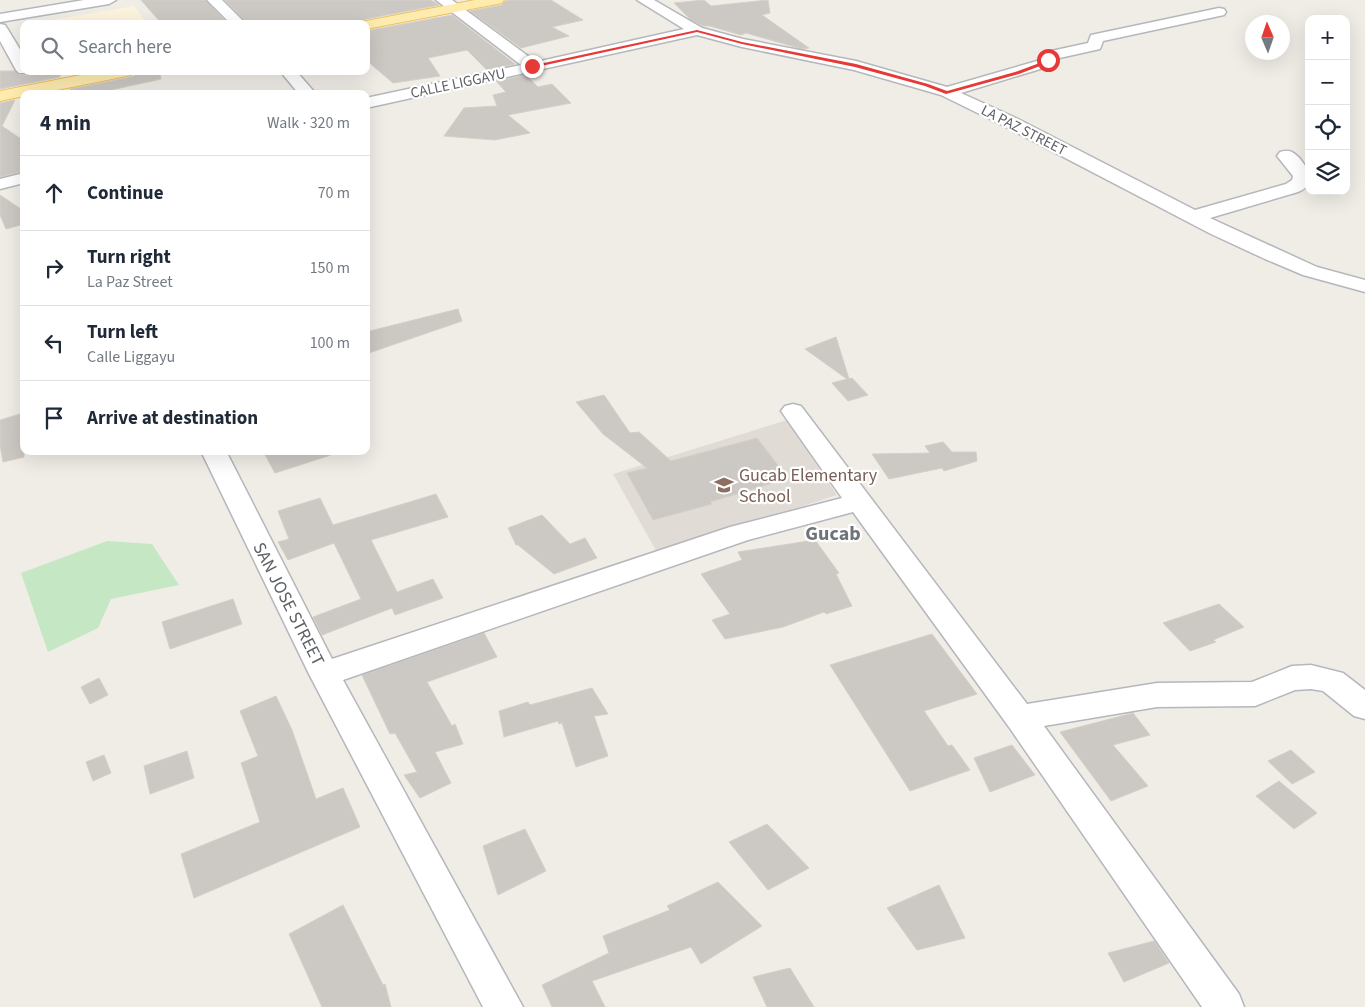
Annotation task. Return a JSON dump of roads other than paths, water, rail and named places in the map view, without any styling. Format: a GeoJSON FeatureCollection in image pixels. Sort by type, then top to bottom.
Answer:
{"type":"FeatureCollection","features":[{"type":"Feature","properties":{"kind":"main road"},"geometry":{"type":"LineString","coordinates":[[370,24],[448,4],[497,0]]}},
{"type":"Feature","properties":{"kind":"main road"},"geometry":{"type":"LineString","coordinates":[[40,90],[109,75]]}},
{"type":"Feature","properties":{"kind":"main road"},"geometry":{"type":"LineString","coordinates":[[0,96],[20,93]]}},
{"type":"Feature","properties":{"kind":"street"},"geometry":{"type":"LineString","coordinates":[[0,18],[109,0]]}},
{"type":"Feature","properties":{"kind":"street"},"geometry":{"type":"LineString","coordinates":[[214,0],[235,20]]}},
{"type":"Feature","properties":{"kind":"street","name":"LA PAZ STREET"},"geometry":{"type":"LineString","coordinates":[[644,0],[697,31],[742,43],[856,66],[946,92],[1010,122],[1193,217],[1272,255],[1310,271],[1365,286]]}},
{"type":"Feature","properties":{"kind":"street"},"geometry":{"type":"LineString","coordinates":[[448,4],[532,66]]}},
{"type":"Feature","properties":{"kind":"street"},"geometry":{"type":"LineString","coordinates":[[946,92],[1042,64],[1047,62],[1047,56],[1095,46],[1096,38],[1219,12]]}},
{"type":"Feature","properties":{"kind":"street"},"geometry":{"type":"LineString","coordinates":[[0,28],[20,64]]}},
{"type":"Feature","properties":{"kind":"street","name":"CALLE LIGGAYU"},"geometry":{"type":"LineString","coordinates":[[370,102],[697,31]]}},
{"type":"Feature","properties":{"kind":"street"},"geometry":{"type":"LineString","coordinates":[[26,75],[34,90]]}},
{"type":"Feature","properties":{"kind":"street"},"geometry":{"type":"LineString","coordinates":[[291,75],[304,90]]}},
{"type":"Feature","properties":{"kind":"street"},"geometry":{"type":"LineString","coordinates":[[1193,217],[1292,188],[1300,183],[1302,176],[1286,156]]}},
{"type":"Feature","properties":{"kind":"street"},"geometry":{"type":"LineString","coordinates":[[0,184],[20,179]]}},
{"type":"Feature","properties":{"kind":"street"},"geometry":{"type":"LineString","coordinates":[[793,411],[1020,718],[1225,1007]]}},
{"type":"Feature","properties":{"kind":"street","name":"SAN JOSE STREET"},"geometry":{"type":"LineString","coordinates":[[215,455],[324,674],[504,1007]]}},
{"type":"Feature","properties":{"kind":"street"},"geometry":{"type":"LineString","coordinates":[[324,674],[731,536],[859,502]]}},
{"type":"Feature","properties":{"kind":"street"},"geometry":{"type":"LineString","coordinates":[[1020,718],[1157,695],[1255,694],[1292,678],[1311,677],[1332,681],[1365,707]]}},
{"type":"Feature","properties":{"kind":"place","name":"Gucab Elementary School"},"geometry":{"type":"Point","coordinates":[724,485]}},
{"type":"Feature","properties":{"kind":"district","name":"Gucab"},"geometry":{"type":"Point","coordinates":[833,533]}}]}
